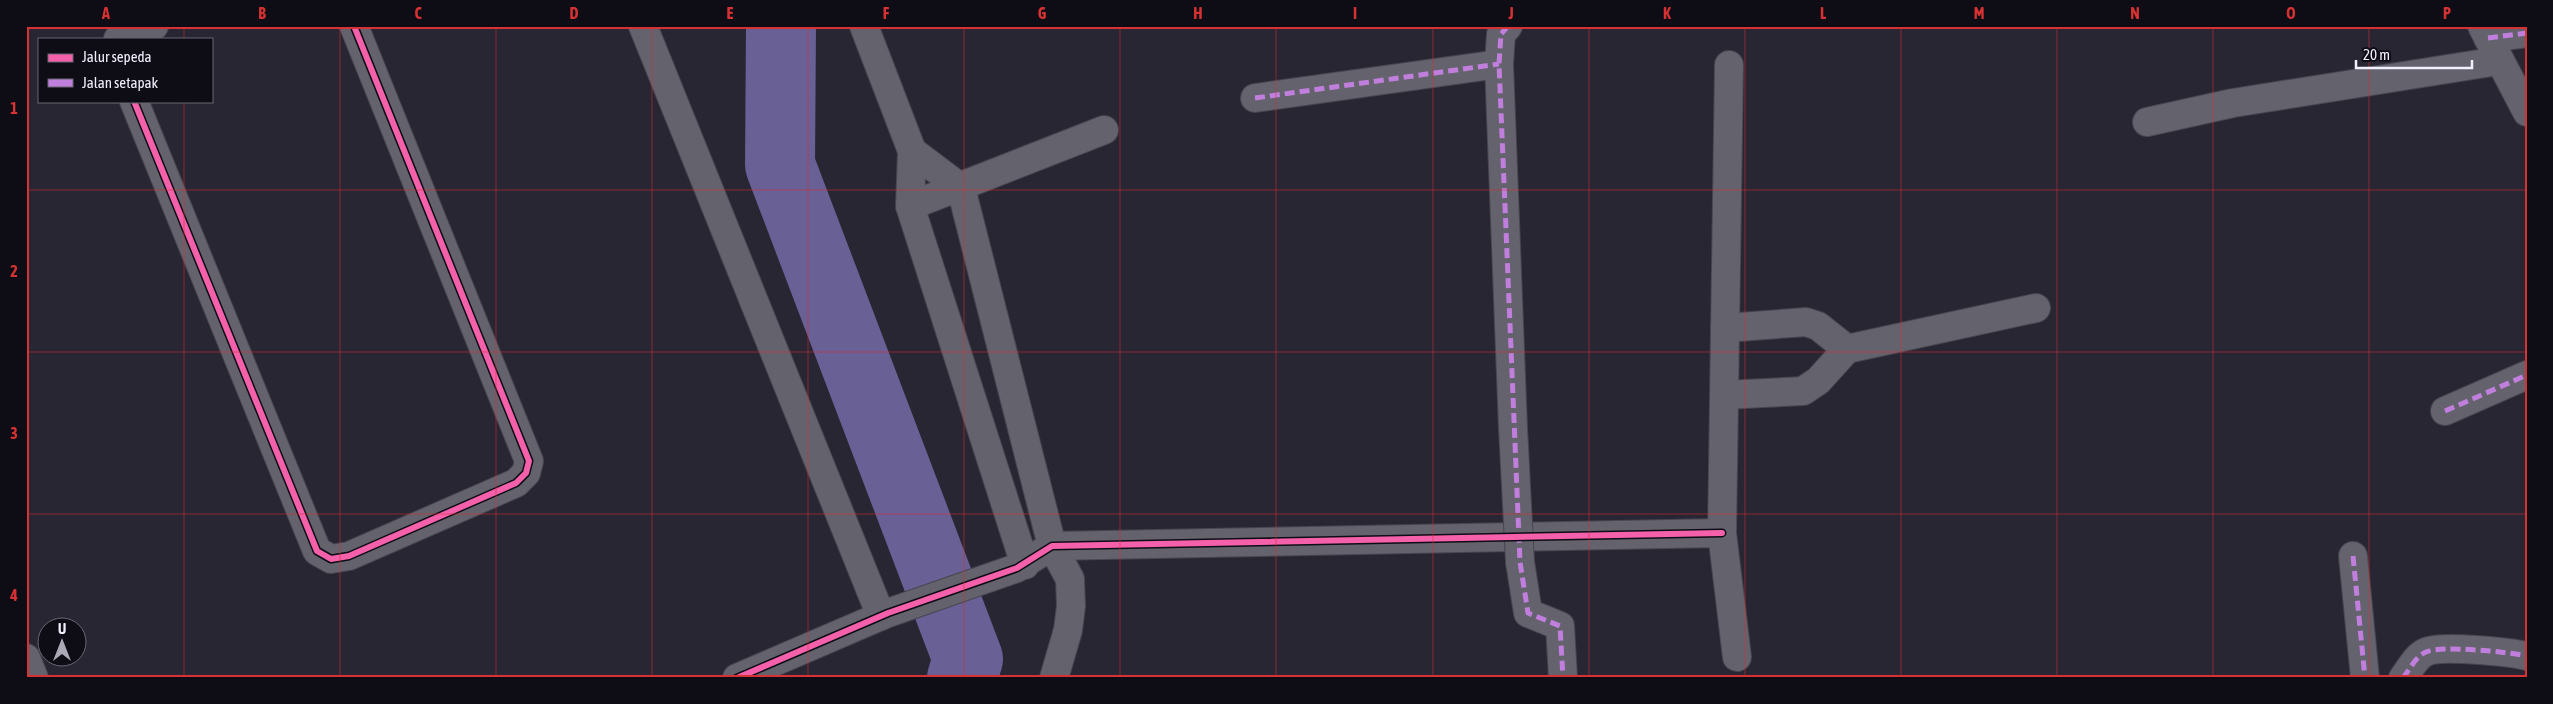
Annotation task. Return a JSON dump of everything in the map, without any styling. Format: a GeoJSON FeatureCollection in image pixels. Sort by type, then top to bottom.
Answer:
{"type":"FeatureCollection","features":[{"type":"Feature","properties":{"kind":"street"},"geometry":{"type":"LineString","coordinates":[[107,26],[113,38]]}},
{"type":"Feature","properties":{"kind":"street"},"geometry":{"type":"LineString","coordinates":[[121,38],[154,26]]}},
{"type":"Feature","properties":{"kind":"street"},"geometry":{"type":"LineString","coordinates":[[134,102],[317,551],[331,559],[349,556],[516,483],[526,473],[528,460],[354,26]]}},
{"type":"Feature","properties":{"kind":"street"},"geometry":{"type":"LineString","coordinates":[[643,26],[885,614]]}},
{"type":"Feature","properties":{"kind":"street"},"geometry":{"type":"LineString","coordinates":[[864,26],[912,151],[910,206],[1021,566]]}},
{"type":"Feature","properties":{"kind":"street"},"geometry":{"type":"LineString","coordinates":[[1508,26],[1501,34],[1499,64],[1520,562],[1528,613],[1560,626],[1563,678]]}},
{"type":"Feature","properties":{"kind":"street"},"geometry":{"type":"LineString","coordinates":[[2147,122],[2527,33]]}},
{"type":"Feature","properties":{"kind":"street"},"geometry":{"type":"LineString","coordinates":[[2489,42],[2527,112]]}},
{"type":"Feature","properties":{"kind":"street"},"geometry":{"type":"LineString","coordinates":[[1255,98],[1499,64]]}},
{"type":"Feature","properties":{"kind":"street"},"geometry":{"type":"LineString","coordinates":[[1729,65],[1722,533],[1737,657]]}},
{"type":"Feature","properties":{"kind":"street"},"geometry":{"type":"LineString","coordinates":[[910,206],[961,188],[1104,130]]}},
{"type":"Feature","properties":{"kind":"street"},"geometry":{"type":"LineString","coordinates":[[912,151],[961,188],[1052,546],[1070,579],[1071,606],[1068,630],[1054,678]]}},
{"type":"Feature","properties":{"kind":"street"},"geometry":{"type":"LineString","coordinates":[[1724,395],[1803,391],[1818,381],[1847,349],[2036,308]]}},
{"type":"Feature","properties":{"kind":"street"},"geometry":{"type":"LineString","coordinates":[[1725,328],[1806,322],[1818,326],[1847,349]]}},
{"type":"Feature","properties":{"kind":"street"},"geometry":{"type":"LineString","coordinates":[[2445,410],[2527,375]]}},
{"type":"Feature","properties":{"kind":"street"},"geometry":{"type":"LineString","coordinates":[[737,678],[885,614],[1021,566],[1052,546],[1722,533]]}},
{"type":"Feature","properties":{"kind":"street"},"geometry":{"type":"LineString","coordinates":[[2353,556],[2365,678]]}},
{"type":"Feature","properties":{"kind":"street"},"geometry":{"type":"LineString","coordinates":[[2404,678],[2416,659],[2426,651],[2445,649],[2527,656]]}},
{"type":"Feature","properties":{"kind":"street"},"geometry":{"type":"LineString","coordinates":[[26,658],[34,678]]}},
{"type":"Feature","properties":{"kind":"waterway"},"geometry":{"type":"LineString","coordinates":[[781,26],[780,165],[968,659],[962,678]]}},
{"type":"Feature","properties":{"kind":"marked path"},"geometry":{"type":"LineString","coordinates":[[1508,26],[1501,34],[1499,64],[1520,562],[1528,613],[1560,626],[1563,678]]}},
{"type":"Feature","properties":{"kind":"marked path"},"geometry":{"type":"LineString","coordinates":[[2488,38],[2527,33]]}},
{"type":"Feature","properties":{"kind":"marked path"},"geometry":{"type":"LineString","coordinates":[[1255,98],[1499,64]]}},
{"type":"Feature","properties":{"kind":"marked path"},"geometry":{"type":"LineString","coordinates":[[2445,411],[2527,375]]}},
{"type":"Feature","properties":{"kind":"marked path"},"geometry":{"type":"LineString","coordinates":[[2353,556],[2365,678]]}},
{"type":"Feature","properties":{"kind":"marked path"},"geometry":{"type":"LineString","coordinates":[[2403,678],[2419,656],[2434,650],[2475,650],[2527,656]]}},
{"type":"Feature","properties":{"kind":"cycle path"},"geometry":{"type":"LineString","coordinates":[[134,102],[317,551],[331,559],[349,556],[516,483],[526,473],[529,461],[354,26]]}},
{"type":"Feature","properties":{"kind":"cycle path"},"geometry":{"type":"LineString","coordinates":[[737,678],[888,613],[1017,568],[1052,546],[1722,533]]}}]}
